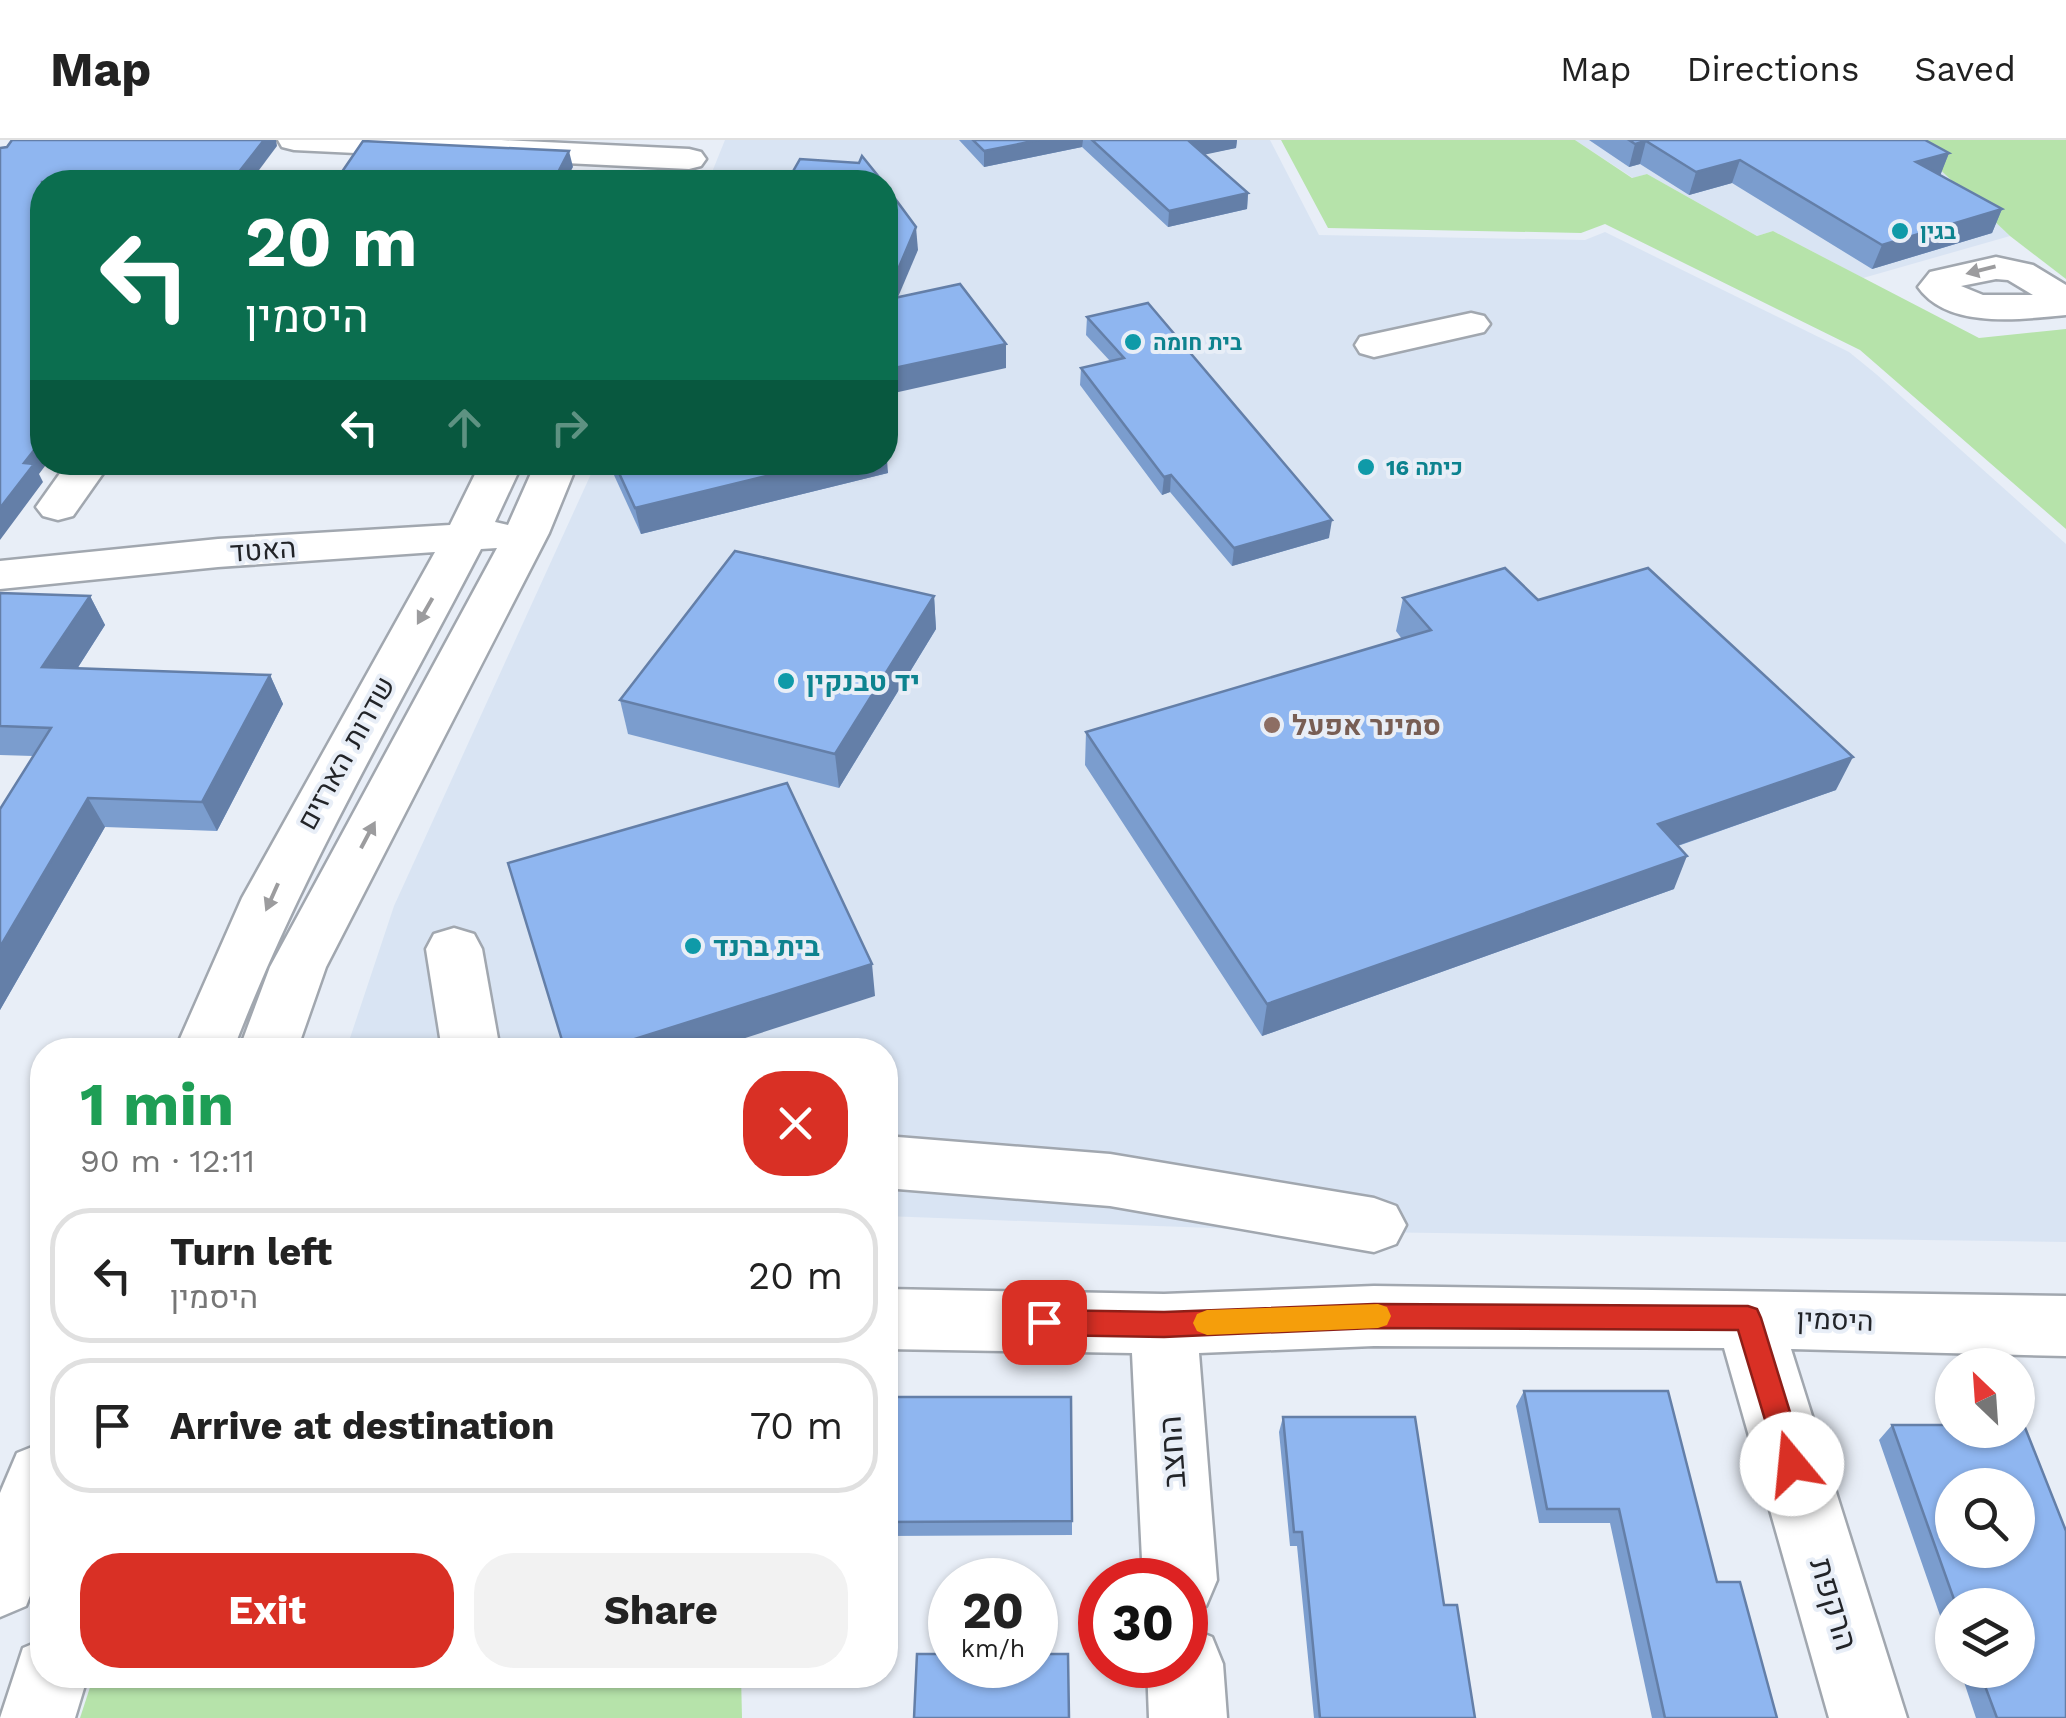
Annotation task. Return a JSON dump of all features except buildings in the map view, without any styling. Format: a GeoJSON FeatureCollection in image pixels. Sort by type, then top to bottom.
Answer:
{"type":"FeatureCollection","features":[{"type":"Feature","properties":{"kind":"street"},"geometry":{"type":"LineString","coordinates":[[310,148],[688,160]]}},
{"type":"Feature","properties":{"kind":"street"},"geometry":{"type":"LineString","coordinates":[[1374,345],[1471,324]]}},
{"type":"Feature","properties":{"kind":"street"},"geometry":{"type":"LineString","coordinates":[[58,508],[81,475]]}},
{"type":"Feature","properties":{"kind":"street","name":"שדרות הארזים"},"geometry":{"type":"LineString","coordinates":[[209,1038],[310,811],[468,536],[496,475]]}},
{"type":"Feature","properties":{"kind":"street","name":"שדרות הארזים"},"geometry":{"type":"LineString","coordinates":[[272,1038],[298,967],[527,533],[552,475]]}},
{"type":"Feature","properties":{"kind":"street","name":"האטד"},"geometry":{"type":"LineString","coordinates":[[0,575],[527,533]]}},
{"type":"Feature","properties":{"kind":"street"},"geometry":{"type":"LineString","coordinates":[[454,949],[469,1038]]}},
{"type":"Feature","properties":{"kind":"street"},"geometry":{"type":"LineString","coordinates":[[898,1163],[1110,1180],[1374,1225]]}},
{"type":"Feature","properties":{"kind":"street","name":"היסמין"},"geometry":{"type":"LineString","coordinates":[[898,1319],[1164,1324],[1374,1316],[1748,1318],[2066,1326]]}},
{"type":"Feature","properties":{"kind":"street","name":"הרקפת"},"geometry":{"type":"LineString","coordinates":[[1748,1318],[1868,1718]]}},
{"type":"Feature","properties":{"kind":"street","name":"החצב"},"geometry":{"type":"LineString","coordinates":[[1164,1324],[1179,1558]]}},
{"type":"Feature","properties":{"kind":"street"},"geometry":{"type":"LineString","coordinates":[[0,1580],[30,1506]]}},
{"type":"Feature","properties":{"kind":"street"},"geometry":{"type":"LineString","coordinates":[[36,1718],[46,1688]]}},
{"type":"Feature","properties":{"kind":"street"},"geometry":{"type":"LineString","coordinates":[[1186,1688],[1188,1718]]}},
{"type":"Feature","properties":{"kind":"shaded area","name":"סמינר אפעל"},"geometry":{"type":"Polygon","coordinates":[[[725,140],[1270,140],[1319,235],[1585,240],[1605,232],[1849,352],[2066,544],[2066,1242],[1293,1231],[898,1216],[898,1038],[350,1038],[394,906],[591,475],[898,475],[898,170],[713,170],[725,140]]]}},
{"type":"Feature","properties":{"kind":"shaded area"},"geometry":{"type":"Polygon","coordinates":[[[1575,140],[1909,140],[2010,236],[1863,278],[1773,231],[1757,236],[1647,174],[1633,178],[1575,140]]]}},
{"type":"Feature","properties":{"kind":"green space"},"geometry":{"type":"Polygon","coordinates":[[[1281,140],[1575,140],[1632,178],[1647,174],[1757,236],[1773,231],[1979,338],[2066,329],[2066,529],[1860,350],[1605,224],[1581,233],[1328,228],[1281,140]]]}},
{"type":"Feature","properties":{"kind":"green space"},"geometry":{"type":"Polygon","coordinates":[[[1909,140],[2066,140],[2066,279],[2010,236],[1909,140]]]}},
{"type":"Feature","properties":{"kind":"green space"},"geometry":{"type":"Polygon","coordinates":[[[90,1688],[741,1688],[742,1718],[80,1718],[90,1688]]]}},
{"type":"Feature","properties":{"kind":"slow traffic"},"geometry":{"type":"LineString","coordinates":[[1207,1323],[1378,1316]]}},
{"type":"Feature","properties":{"kind":"place","name":"בגין"},"geometry":{"type":"Point","coordinates":[1900,231]}},
{"type":"Feature","properties":{"kind":"place","name":"בית חומה"},"geometry":{"type":"Point","coordinates":[1133,342]}},
{"type":"Feature","properties":{"kind":"place","name":"כיתה 16"},"geometry":{"type":"Point","coordinates":[1366,467]}},
{"type":"Feature","properties":{"kind":"place","name":"יד טבנקין"},"geometry":{"type":"Point","coordinates":[786,681]}},
{"type":"Feature","properties":{"kind":"place","name":"סמינר אפעל"},"geometry":{"type":"Point","coordinates":[1272,725]}},
{"type":"Feature","properties":{"kind":"place","name":"בית ברנד"},"geometry":{"type":"Point","coordinates":[693,946]}},
{"type":"Feature","properties":{"kind":"route"},"geometry":{"type":"LineString","coordinates":[[1044,1322],[1164,1324],[1374,1316],[1748,1318],[1792,1464]]}}]}
